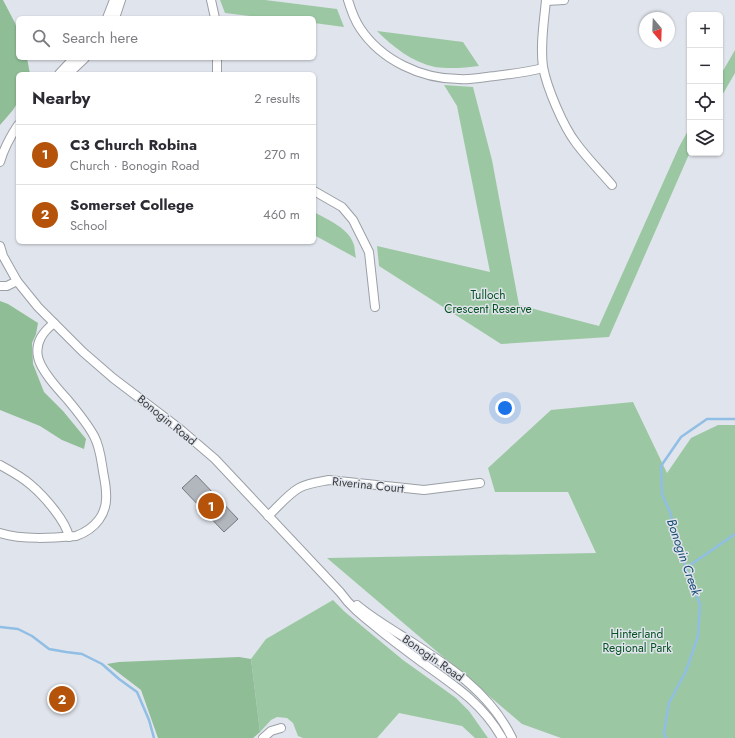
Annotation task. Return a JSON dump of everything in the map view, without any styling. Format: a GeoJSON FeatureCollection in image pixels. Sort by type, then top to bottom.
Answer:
{"type":"FeatureCollection","features":[{"type":"Feature","properties":{"kind":"street"},"geometry":{"type":"LineString","coordinates":[[108,16],[114,0]]}},
{"type":"Feature","properties":{"kind":"street"},"geometry":{"type":"LineString","coordinates":[[115,16],[121,0]]}},
{"type":"Feature","properties":{"kind":"street"},"geometry":{"type":"LineString","coordinates":[[211,0],[215,16]]}},
{"type":"Feature","properties":{"kind":"street"},"geometry":{"type":"LineString","coordinates":[[348,0],[360,28],[377,48],[398,63],[427,75],[460,80],[529,72],[543,68]]}},
{"type":"Feature","properties":{"kind":"street"},"geometry":{"type":"LineString","coordinates":[[564,0],[546,0],[542,45],[543,68],[554,101],[571,136],[612,185]]}},
{"type":"Feature","properties":{"kind":"street"},"geometry":{"type":"LineString","coordinates":[[61,72],[72,60]]}},
{"type":"Feature","properties":{"kind":"street"},"geometry":{"type":"LineString","coordinates":[[70,72],[83,60]]}},
{"type":"Feature","properties":{"kind":"street"},"geometry":{"type":"LineString","coordinates":[[217,60],[217,72]]}},
{"type":"Feature","properties":{"kind":"street"},"geometry":{"type":"LineString","coordinates":[[0,162],[4,149],[16,128]]}},
{"type":"Feature","properties":{"kind":"street"},"geometry":{"type":"LineString","coordinates":[[316,192],[342,206],[353,220],[369,252],[375,307]]}},
{"type":"Feature","properties":{"kind":"street","name":"Bonogin Road"},"geometry":{"type":"LineString","coordinates":[[0,246],[3,256],[17,281],[38,306],[83,352],[113,378],[180,429],[215,459],[340,592],[349,604],[386,636],[458,688],[473,701],[490,719],[502,738]]}},
{"type":"Feature","properties":{"kind":"street"},"geometry":{"type":"LineString","coordinates":[[0,286],[7,286],[17,281]]}},
{"type":"Feature","properties":{"kind":"street"},"geometry":{"type":"LineString","coordinates":[[0,533],[8,536],[24,537],[76,536],[91,529],[98,522],[103,514],[106,503],[107,494],[98,446],[94,436],[70,403],[49,379],[38,358],[40,338],[54,323]]}},
{"type":"Feature","properties":{"kind":"street"},"geometry":{"type":"LineString","coordinates":[[0,465],[21,477],[32,486],[52,507],[66,526],[69,537]]}},
{"type":"Feature","properties":{"kind":"street","name":"Riverina Court"},"geometry":{"type":"LineString","coordinates":[[268,516],[299,488],[315,482],[329,480],[424,490],[480,483]]}},
{"type":"Feature","properties":{"kind":"street","name":"Bonogin Road"},"geometry":{"type":"LineString","coordinates":[[340,592],[379,622],[428,652],[466,680],[485,698],[500,718],[512,738]]}},
{"type":"Feature","properties":{"kind":"street"},"geometry":{"type":"LineString","coordinates":[[428,652],[426,658],[427,661],[464,688],[473,701]]}},
{"type":"Feature","properties":{"kind":"street"},"geometry":{"type":"LineString","coordinates":[[263,738],[271,731],[282,728]]}},
{"type":"Feature","properties":{"kind":"green space"},"geometry":{"type":"Polygon","coordinates":[[[0,0],[3,0],[16,26],[16,60],[27,60],[30,72],[16,72],[16,105],[0,125],[0,0]]]}},
{"type":"Feature","properties":{"kind":"green space"},"geometry":{"type":"Polygon","coordinates":[[[220,0],[265,0],[337,9],[344,27],[316,23],[316,16],[250,16],[225,13],[220,0]]]}},
{"type":"Feature","properties":{"kind":"green space"},"geometry":{"type":"Polygon","coordinates":[[[377,31],[463,42],[479,66],[446,68],[435,67],[418,62],[403,53],[377,31]]]}},
{"type":"Feature","properties":{"kind":"green space"},"geometry":{"type":"Polygon","coordinates":[[[735,50],[735,73],[723,94],[723,71],[735,50]]]}},
{"type":"Feature","properties":{"kind":"green space","name":"Tulloch Crescent Reserve"},"geometry":{"type":"Polygon","coordinates":[[[444,85],[473,87],[492,160],[519,305],[599,326],[679,147],[687,132],[687,156],[688,156],[609,337],[501,344],[379,266],[377,246],[490,272],[457,106],[444,85]]]}},
{"type":"Feature","properties":{"kind":"green space"},"geometry":{"type":"Polygon","coordinates":[[[316,213],[331,221],[348,234],[354,245],[356,258],[316,236],[316,213]]]}},
{"type":"Feature","properties":{"kind":"green space"},"geometry":{"type":"Polygon","coordinates":[[[0,301],[8,304],[38,323],[36,334],[32,343],[33,364],[44,392],[63,411],[86,439],[84,449],[62,440],[40,426],[0,410],[0,301]]]}},
{"type":"Feature","properties":{"kind":"green space","name":"Hinterland Regional Park"},"geometry":{"type":"Polygon","coordinates":[[[633,402],[667,473],[691,438],[718,425],[735,425],[735,738],[561,738],[522,724],[327,558],[596,553],[568,492],[495,492],[488,468],[551,410],[633,402]]]}},
{"type":"Feature","properties":{"kind":"green space"},"geometry":{"type":"Polygon","coordinates":[[[333,600],[345,612],[403,660],[456,698],[469,711],[488,738],[475,738],[462,726],[399,713],[377,738],[303,738],[298,736],[293,723],[287,718],[277,717],[271,720],[260,732],[251,659],[266,639],[333,600]]]}},
{"type":"Feature","properties":{"kind":"green space"},"geometry":{"type":"Polygon","coordinates":[[[239,657],[251,659],[260,732],[253,738],[158,738],[141,690],[107,664],[119,662],[239,657]]]}},
{"type":"Feature","properties":{"kind":"building"},"geometry":{"type":"Polygon","coordinates":[[[196,475],[238,519],[224,532],[182,488],[196,475]]]}},
{"type":"Feature","properties":{"kind":"waterway","name":"Bonogin Creek"},"geometry":{"type":"LineString","coordinates":[[666,738],[664,733],[669,703],[686,671],[698,636],[700,604],[686,568],[670,512],[662,494],[661,466],[681,437],[707,419],[735,419]]}},
{"type":"Feature","properties":{"kind":"waterway"},"geometry":{"type":"LineString","coordinates":[[686,568],[735,534]]}},
{"type":"Feature","properties":{"kind":"waterway"},"geometry":{"type":"LineString","coordinates":[[0,627],[18,629],[32,636],[49,649],[82,654],[102,664],[137,692],[149,720],[154,738]]}},
{"type":"Feature","properties":{"kind":"place","name":"C3 Church Robina"},"geometry":{"type":"Point","coordinates":[211,506]}},
{"type":"Feature","properties":{"kind":"place","name":"Somerset College"},"geometry":{"type":"Point","coordinates":[62,699]}}]}
